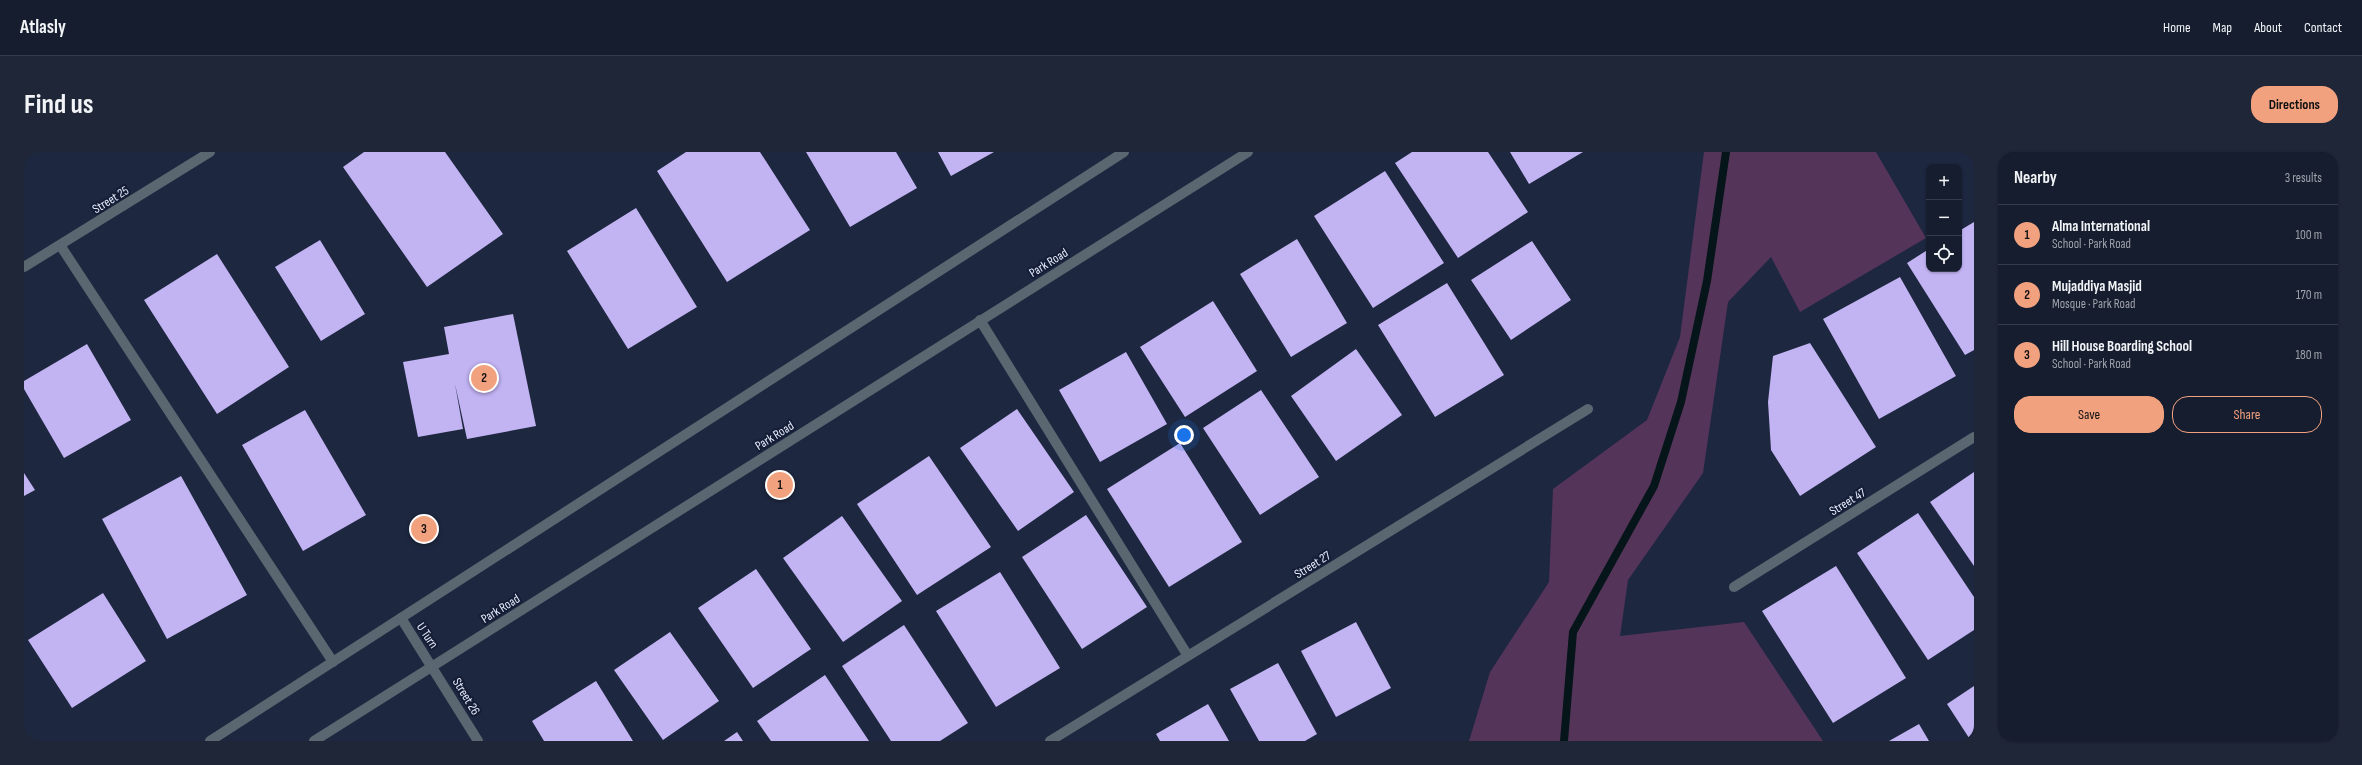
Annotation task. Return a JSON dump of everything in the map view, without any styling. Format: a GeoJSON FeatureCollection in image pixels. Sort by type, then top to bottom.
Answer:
{"type":"FeatureCollection","features":[{"type":"Feature","properties":{"kind":"street","name":"Street 25"},"geometry":{"type":"LineString","coordinates":[[24,268],[210,152]]}},
{"type":"Feature","properties":{"kind":"street"},"geometry":{"type":"LineString","coordinates":[[210,741],[1124,152]]}},
{"type":"Feature","properties":{"kind":"street","name":"Park Road"},"geometry":{"type":"LineString","coordinates":[[314,741],[1248,152]]}},
{"type":"Feature","properties":{"kind":"street"},"geometry":{"type":"LineString","coordinates":[[60,245],[333,662]]}},
{"type":"Feature","properties":{"kind":"street"},"geometry":{"type":"LineString","coordinates":[[980,320],[1188,656]]}},
{"type":"Feature","properties":{"kind":"street","name":"Street 27"},"geometry":{"type":"LineString","coordinates":[[1050,741],[1588,409]]}},
{"type":"Feature","properties":{"kind":"street","name":"Street 47"},"geometry":{"type":"LineString","coordinates":[[1734,587],[1974,437]]}},
{"type":"Feature","properties":{"kind":"street","name":"U Turn"},"geometry":{"type":"LineString","coordinates":[[402,618],[433,665]]}},
{"type":"Feature","properties":{"kind":"street","name":"Street 26"},"geometry":{"type":"LineString","coordinates":[[433,665],[478,741]]}},
{"type":"Feature","properties":{"kind":"shaded area"},"geometry":{"type":"Polygon","coordinates":[[[1704,152],[1876,152],[1926,238],[1800,312],[1771,257],[1728,302],[1703,473],[1628,580],[1620,636],[1744,622],[1823,741],[1469,741],[1490,672],[1549,582],[1553,489],[1647,420],[1680,337],[1704,152]]]}},
{"type":"Feature","properties":{"kind":"building"},"geometry":{"type":"Polygon","coordinates":[[[364,152],[445,152],[503,234],[427,287],[343,167],[364,152]]]}},
{"type":"Feature","properties":{"kind":"building"},"geometry":{"type":"Polygon","coordinates":[[[686,152],[760,152],[810,230],[727,282],[657,171],[686,152]]]}},
{"type":"Feature","properties":{"kind":"building"},"geometry":{"type":"Polygon","coordinates":[[[806,152],[896,152],[917,188],[850,227],[806,152]]]}},
{"type":"Feature","properties":{"kind":"building"},"geometry":{"type":"Polygon","coordinates":[[[938,152],[994,152],[951,176],[938,152]]]}},
{"type":"Feature","properties":{"kind":"building"},"geometry":{"type":"Polygon","coordinates":[[[1412,152],[1488,152],[1528,212],[1458,258],[1395,163],[1412,152]]]}},
{"type":"Feature","properties":{"kind":"building"},"geometry":{"type":"Polygon","coordinates":[[[1510,152],[1583,152],[1529,184],[1510,152]]]}},
{"type":"Feature","properties":{"kind":"building"},"geometry":{"type":"Polygon","coordinates":[[[1385,171],[1444,263],[1373,308],[1314,216],[1385,171]]]}},
{"type":"Feature","properties":{"kind":"building"},"geometry":{"type":"Polygon","coordinates":[[[636,208],[697,307],[628,349],[567,251],[636,208]]]}},
{"type":"Feature","properties":{"kind":"building"},"geometry":{"type":"Polygon","coordinates":[[[1974,222],[1974,350],[1965,355],[1907,263],[1926,251],[1926,272],[1962,272],[1962,229],[1974,222]]]}},
{"type":"Feature","properties":{"kind":"building"},"geometry":{"type":"Polygon","coordinates":[[[1297,239],[1347,323],[1291,357],[1240,274],[1297,239]]]}},
{"type":"Feature","properties":{"kind":"building"},"geometry":{"type":"Polygon","coordinates":[[[320,240],[365,314],[321,341],[275,267],[320,240]]]}},
{"type":"Feature","properties":{"kind":"building"},"geometry":{"type":"Polygon","coordinates":[[[1532,241],[1571,300],[1511,340],[1471,280],[1532,241]]]}},
{"type":"Feature","properties":{"kind":"building"},"geometry":{"type":"Polygon","coordinates":[[[217,254],[289,367],[217,414],[144,300],[217,254]]]}},
{"type":"Feature","properties":{"kind":"building"},"geometry":{"type":"Polygon","coordinates":[[[1900,277],[1956,376],[1879,419],[1823,319],[1900,277]]]}},
{"type":"Feature","properties":{"kind":"building"},"geometry":{"type":"Polygon","coordinates":[[[1447,283],[1504,375],[1435,417],[1378,325],[1447,283]]]}},
{"type":"Feature","properties":{"kind":"building"},"geometry":{"type":"Polygon","coordinates":[[[1213,301],[1257,371],[1185,417],[1140,347],[1213,301]]]}},
{"type":"Feature","properties":{"kind":"building"},"geometry":{"type":"Polygon","coordinates":[[[513,314],[536,426],[467,439],[455,384],[463,429],[418,437],[403,362],[449,354],[444,327],[513,314]]]}},
{"type":"Feature","properties":{"kind":"building"},"geometry":{"type":"Polygon","coordinates":[[[1810,343],[1876,447],[1800,496],[1771,450],[1768,402],[1773,356],[1810,343]]]}},
{"type":"Feature","properties":{"kind":"building"},"geometry":{"type":"Polygon","coordinates":[[[87,344],[131,420],[64,458],[24,389],[24,381],[87,344]]]}},
{"type":"Feature","properties":{"kind":"building"},"geometry":{"type":"Polygon","coordinates":[[[1356,349],[1402,415],[1336,461],[1291,396],[1356,349]]]}},
{"type":"Feature","properties":{"kind":"building"},"geometry":{"type":"Polygon","coordinates":[[[1126,352],[1167,424],[1100,462],[1059,390],[1126,352]]]}},
{"type":"Feature","properties":{"kind":"building"},"geometry":{"type":"Polygon","coordinates":[[[1261,390],[1319,477],[1260,515],[1203,428],[1261,390]]]}},
{"type":"Feature","properties":{"kind":"building"},"geometry":{"type":"Polygon","coordinates":[[[1017,409],[1074,492],[1018,531],[960,448],[1017,409]]]}},
{"type":"Feature","properties":{"kind":"building"},"geometry":{"type":"Polygon","coordinates":[[[305,410],[366,515],[303,551],[242,445],[305,410]]]}},
{"type":"Feature","properties":{"kind":"building"},"geometry":{"type":"Polygon","coordinates":[[[1180,443],[1242,542],[1169,587],[1107,489],[1180,443]]]}},
{"type":"Feature","properties":{"kind":"building"},"geometry":{"type":"Polygon","coordinates":[[[929,456],[991,547],[917,595],[857,504],[929,456]]]}},
{"type":"Feature","properties":{"kind":"building"},"geometry":{"type":"Polygon","coordinates":[[[1974,472],[1974,566],[1930,502],[1974,472]]]}},
{"type":"Feature","properties":{"kind":"building"},"geometry":{"type":"Polygon","coordinates":[[[24,473],[35,490],[24,496],[24,473]]]}},
{"type":"Feature","properties":{"kind":"building"},"geometry":{"type":"Polygon","coordinates":[[[181,476],[247,595],[167,639],[102,519],[181,476]]]}},
{"type":"Feature","properties":{"kind":"building"},"geometry":{"type":"Polygon","coordinates":[[[1918,513],[1974,597],[1974,630],[1928,660],[1857,553],[1918,513]]]}},
{"type":"Feature","properties":{"kind":"building"},"geometry":{"type":"Polygon","coordinates":[[[1086,515],[1147,607],[1082,649],[1022,557],[1086,515]]]}},
{"type":"Feature","properties":{"kind":"building"},"geometry":{"type":"Polygon","coordinates":[[[842,516],[902,601],[843,642],[783,558],[842,516]]]}},
{"type":"Feature","properties":{"kind":"building"},"geometry":{"type":"Polygon","coordinates":[[[1836,566],[1906,678],[1833,723],[1762,611],[1836,566]]]}},
{"type":"Feature","properties":{"kind":"building"},"geometry":{"type":"Polygon","coordinates":[[[756,569],[811,649],[753,688],[698,608],[756,569]]]}},
{"type":"Feature","properties":{"kind":"building"},"geometry":{"type":"Polygon","coordinates":[[[1000,572],[1060,668],[996,707],[936,611],[1000,572]]]}},
{"type":"Feature","properties":{"kind":"building"},"geometry":{"type":"Polygon","coordinates":[[[103,593],[146,661],[72,708],[28,640],[103,593]]]}},
{"type":"Feature","properties":{"kind":"building"},"geometry":{"type":"Polygon","coordinates":[[[1356,622],[1391,688],[1336,717],[1301,651],[1356,622]]]}},
{"type":"Feature","properties":{"kind":"building"},"geometry":{"type":"Polygon","coordinates":[[[904,625],[968,723],[940,741],[891,741],[842,666],[904,625]]]}},
{"type":"Feature","properties":{"kind":"building"},"geometry":{"type":"Polygon","coordinates":[[[670,632],[719,701],[663,740],[614,670],[670,632]]]}},
{"type":"Feature","properties":{"kind":"building"},"geometry":{"type":"Polygon","coordinates":[[[1278,663],[1317,734],[1305,741],[1259,741],[1230,689],[1278,663]]]}},
{"type":"Feature","properties":{"kind":"building"},"geometry":{"type":"Polygon","coordinates":[[[825,675],[869,741],[771,741],[757,721],[825,675]]]}},
{"type":"Feature","properties":{"kind":"building"},"geometry":{"type":"Polygon","coordinates":[[[596,681],[633,741],[544,741],[532,721],[596,681]]]}},
{"type":"Feature","properties":{"kind":"building"},"geometry":{"type":"Polygon","coordinates":[[[1974,686],[1974,741],[1971,741],[1947,704],[1974,686]]]}},
{"type":"Feature","properties":{"kind":"building"},"geometry":{"type":"Polygon","coordinates":[[[1208,704],[1229,741],[1160,741],[1156,734],[1208,704]]]}},
{"type":"Feature","properties":{"kind":"building"},"geometry":{"type":"Polygon","coordinates":[[[1919,724],[1929,741],[1889,741],[1919,724]]]}},
{"type":"Feature","properties":{"kind":"building"},"geometry":{"type":"Polygon","coordinates":[[[737,732],[743,741],[724,741],[737,732]]]}},
{"type":"Feature","properties":{"kind":"waterway"},"geometry":{"type":"LineString","coordinates":[[1564,741],[1573,632],[1654,486],[1681,402],[1707,281],[1726,152]]}},
{"type":"Feature","properties":{"kind":"place","name":"Mujaddiya Masjid"},"geometry":{"type":"Point","coordinates":[484,378]}},
{"type":"Feature","properties":{"kind":"place","name":"Alma International"},"geometry":{"type":"Point","coordinates":[780,485]}},
{"type":"Feature","properties":{"kind":"place","name":"Hill House Boarding School"},"geometry":{"type":"Point","coordinates":[424,529]}}]}
